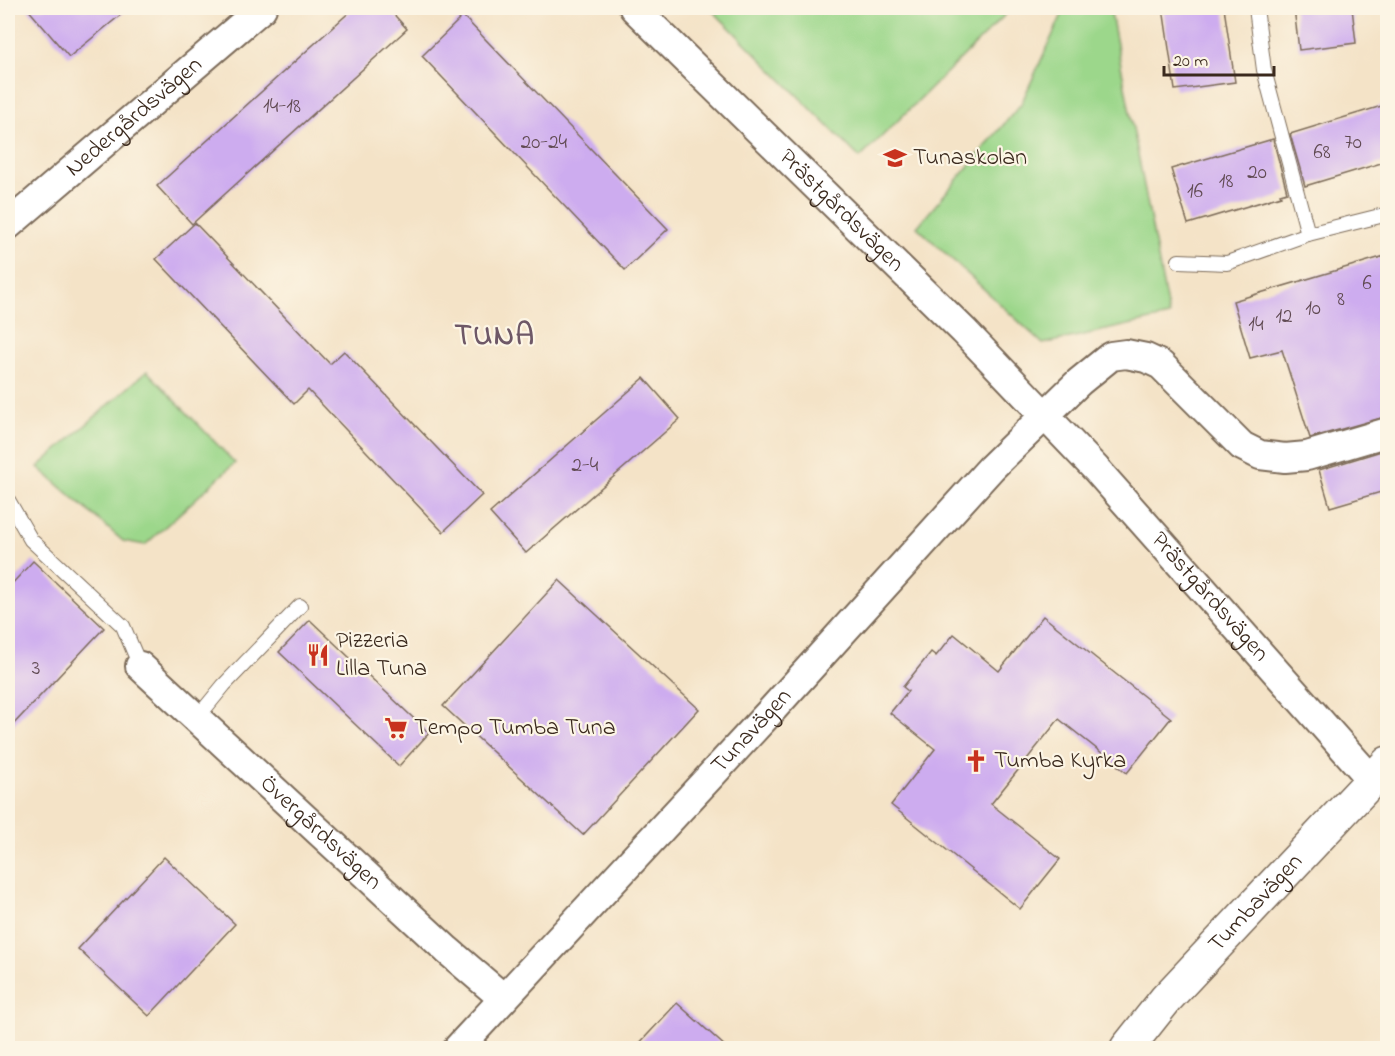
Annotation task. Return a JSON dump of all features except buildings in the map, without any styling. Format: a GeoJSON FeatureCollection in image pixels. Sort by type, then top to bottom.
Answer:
{"type":"FeatureCollection","features":[{"type":"Feature","properties":{"kind":"main road","name":"Tumbavägen"},"geometry":{"type":"LineString","coordinates":[[1127,1048],[1166,999],[1380,771]]}},
{"type":"Feature","properties":{"kind":"street","name":"Nedergårdsvägen"},"geometry":{"type":"LineString","coordinates":[[8,225],[262,8]]}},
{"type":"Feature","properties":{"kind":"street","name":"Prästgårdsvägen"},"geometry":{"type":"LineString","coordinates":[[634,8],[964,332],[1104,477],[1380,771]]}},
{"type":"Feature","properties":{"kind":"street"},"geometry":{"type":"LineString","coordinates":[[1045,416],[1099,364],[1111,356],[1126,354],[1146,358],[1161,365],[1242,446],[1260,455],[1285,458],[1307,456],[1388,432]]}},
{"type":"Feature","properties":{"kind":"street","name":"Tunavägen"},"geometry":{"type":"LineString","coordinates":[[458,1048],[769,713],[990,468],[1045,416]]}},
{"type":"Feature","properties":{"kind":"street","name":"Övergårdsvägen"},"geometry":{"type":"LineString","coordinates":[[140,666],[447,950],[503,998]]}},
{"type":"Feature","properties":{"kind":"lane"},"geometry":{"type":"LineString","coordinates":[[1256,8],[1264,70],[1308,234]]}},
{"type":"Feature","properties":{"kind":"lane"},"geometry":{"type":"LineString","coordinates":[[1179,261],[1227,263],[1308,234],[1388,214]]}},
{"type":"Feature","properties":{"kind":"lane"},"geometry":{"type":"LineString","coordinates":[[8,500],[31,540],[123,626],[140,666]]}},
{"type":"Feature","properties":{"kind":"lane"},"geometry":{"type":"LineString","coordinates":[[196,718],[224,685],[300,606]]}},
{"type":"Feature","properties":{"kind":"green space"},"geometry":{"type":"Polygon","coordinates":[[[710,8],[1012,8],[860,158],[710,8]]]}},
{"type":"Feature","properties":{"kind":"green space"},"geometry":{"type":"Polygon","coordinates":[[[1065,8],[1110,8],[1169,316],[1043,344],[917,227],[1021,104],[1065,8]]]}},
{"type":"Feature","properties":{"kind":"green space"},"geometry":{"type":"Polygon","coordinates":[[[147,371],[235,463],[145,545],[123,541],[38,467],[147,371]]]}},
{"type":"Feature","properties":{"kind":"place","name":"Tunaskolan"},"geometry":{"type":"Point","coordinates":[895,158]}},
{"type":"Feature","properties":{"kind":"place","name":"Pizzeria Lilla Tuna"},"geometry":{"type":"Point","coordinates":[318,655]}},
{"type":"Feature","properties":{"kind":"place","name":"Tempo Tumba Tuna"},"geometry":{"type":"Point","coordinates":[396,728]}},
{"type":"Feature","properties":{"kind":"place","name":"Tumba Kyrka"},"geometry":{"type":"Point","coordinates":[976,761]}},
{"type":"Feature","properties":{"kind":"district","name":"TUNA"},"geometry":{"type":"Point","coordinates":[495,337]}}]}
